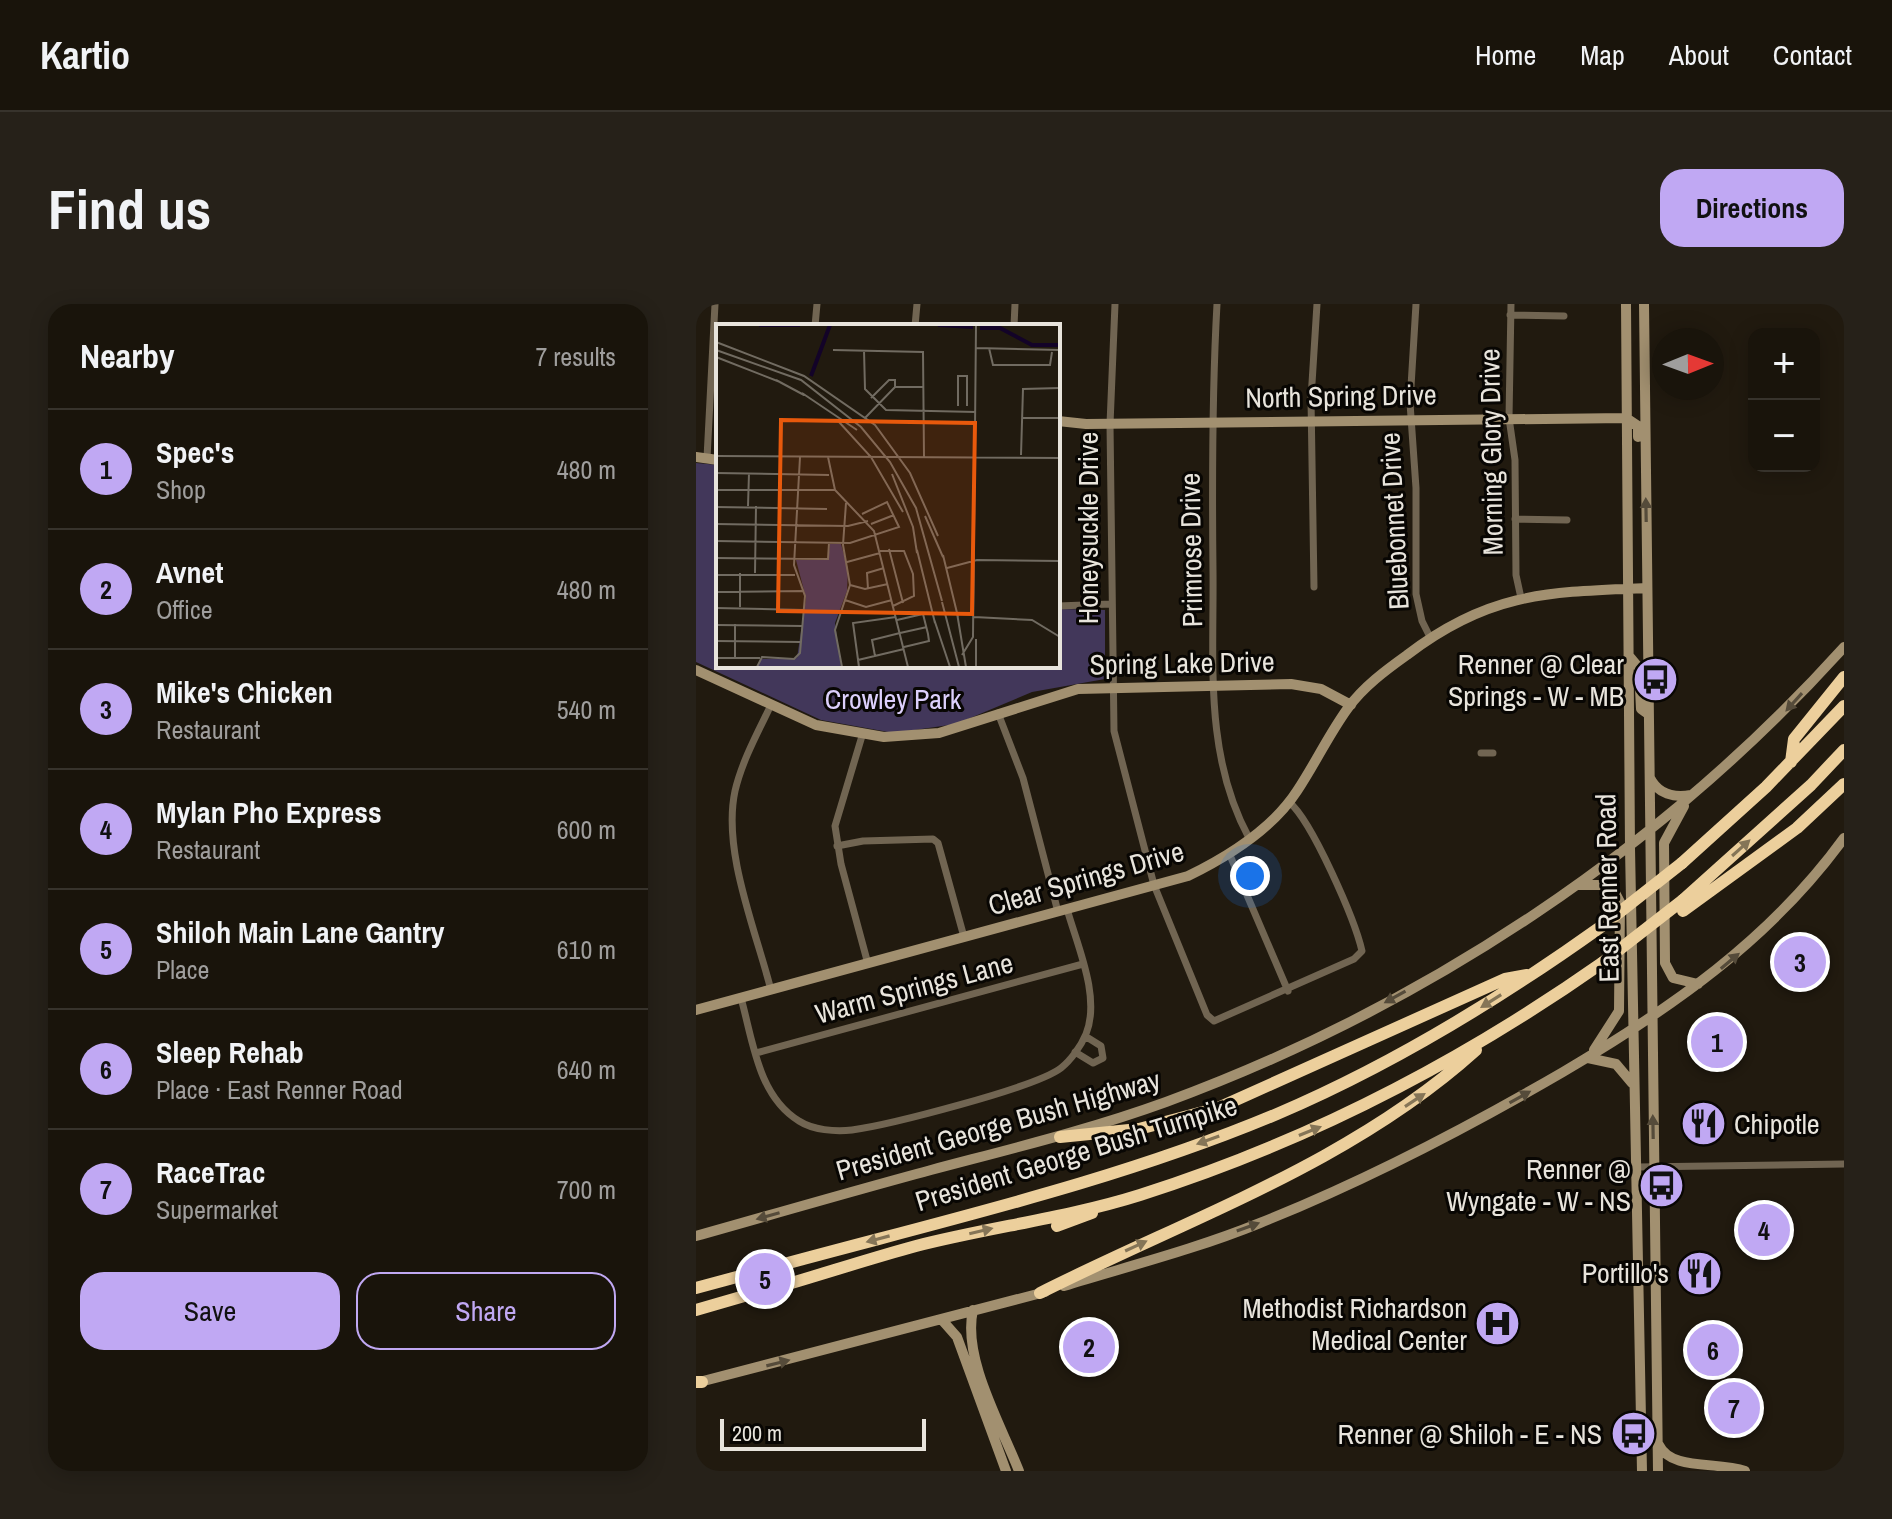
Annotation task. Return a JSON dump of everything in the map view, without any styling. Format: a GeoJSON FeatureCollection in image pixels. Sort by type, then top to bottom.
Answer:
{"type":"FeatureCollection","features":[{"type":"Feature","properties":{"kind":"highway"},"geometry":{"type":"LineString","coordinates":[[1791,762],[1794,739],[1844,677]]}},
{"type":"Feature","properties":{"kind":"highway","name":"President George Bush Turnpike"},"geometry":{"type":"LineString","coordinates":[[696,1288],[1080,1183],[1252,1124],[1398,1053],[1534,973],[1602,926],[1682,863],[1791,762],[1844,706]]}},
{"type":"Feature","properties":{"kind":"highway"},"geometry":{"type":"LineString","coordinates":[[1683,906],[1844,750]]}},
{"type":"Feature","properties":{"kind":"highway"},"geometry":{"type":"LineString","coordinates":[[1683,906],[1797,828],[1844,784]]}},
{"type":"Feature","properties":{"kind":"highway","name":"President George Bush Turnpike"},"geometry":{"type":"LineString","coordinates":[[696,1310],[916,1246],[1137,1196],[1327,1124],[1534,1011],[1683,906]]}},
{"type":"Feature","properties":{"kind":"highway"},"geometry":{"type":"LineString","coordinates":[[1060,1137],[1139,1129],[1218,1108],[1505,979],[1534,973]]}},
{"type":"Feature","properties":{"kind":"highway"},"geometry":{"type":"LineString","coordinates":[[1040,1293],[1320,1160],[1435,1086],[1492,1035]]}},
{"type":"Feature","properties":{"kind":"highway"},"geometry":{"type":"LineString","coordinates":[[1057,1226],[1137,1196]]}},
{"type":"Feature","properties":{"kind":"main road","name":"East Renner Road"},"geometry":{"type":"LineString","coordinates":[[1626,304],[1630,848],[1642,1471]]}},
{"type":"Feature","properties":{"kind":"main road","name":"East Renner Road"},"geometry":{"type":"LineString","coordinates":[[1644,304],[1658,1471]]}},
{"type":"Feature","properties":{"kind":"main road"},"geometry":{"type":"LineString","coordinates":[[1626,334],[1644,333]]}},
{"type":"Feature","properties":{"kind":"main road"},"geometry":{"type":"LineString","coordinates":[[1645,403],[1626,418],[1638,426],[1638,452],[1646,464]]}},
{"type":"Feature","properties":{"kind":"main road","name":"North Spring Drive"},"geometry":{"type":"LineString","coordinates":[[1060,421],[1110,424],[1626,418]]}},
{"type":"Feature","properties":{"kind":"main road","name":"Clear Springs Drive"},"geometry":{"type":"LineString","coordinates":[[696,1010],[1188,876],[1229,853],[1289,802],[1351,705],[1388,669],[1430,637],[1474,612],[1521,598],[1560,590],[1647,588]]}},
{"type":"Feature","properties":{"kind":"main road","name":"President George Bush Highway"},"geometry":{"type":"LineString","coordinates":[[696,1236],[1060,1137],[1168,1101],[1332,1032],[1506,933],[1630,848],[1774,723],[1844,647]]}},
{"type":"Feature","properties":{"kind":"main road"},"geometry":{"type":"LineString","coordinates":[[1629,656],[1639,668],[1641,709],[1648,714]]}},
{"type":"Feature","properties":{"kind":"main road","name":"Spring Lake Drive"},"geometry":{"type":"LineString","coordinates":[[696,670],[816,725],[862,736],[908,737],[939,733],[1078,689],[1111,685],[1306,686],[1334,694],[1351,705]]}},
{"type":"Feature","properties":{"kind":"main road"},"geometry":{"type":"LineString","coordinates":[[1649,774],[1661,791],[1671,796],[1692,795]]}},
{"type":"Feature","properties":{"kind":"main road"},"geometry":{"type":"LineString","coordinates":[[1692,795],[1664,843],[1665,963],[1673,978],[1698,984]]}},
{"type":"Feature","properties":{"kind":"main road"},"geometry":{"type":"LineString","coordinates":[[698,1382],[942,1320],[1189,1249],[1320,1198],[1460,1130],[1633,1029],[1698,984],[1784,911],[1844,838]]}},
{"type":"Feature","properties":{"kind":"main road"},"geometry":{"type":"LineString","coordinates":[[1577,886],[1611,885],[1620,902],[1619,1011],[1588,1058]]}},
{"type":"Feature","properties":{"kind":"main road"},"geometry":{"type":"LineString","coordinates":[[1588,1058],[1616,1064],[1629,1076],[1634,1088]]}},
{"type":"Feature","properties":{"kind":"main road"},"geometry":{"type":"LineString","coordinates":[[1639,1288],[1646,1302],[1656,1305]]}},
{"type":"Feature","properties":{"kind":"main road"},"geometry":{"type":"LineString","coordinates":[[973,1310],[969,1339],[1006,1471]]}},
{"type":"Feature","properties":{"kind":"main road"},"geometry":{"type":"LineString","coordinates":[[942,1320],[957,1337],[1019,1471]]}},
{"type":"Feature","properties":{"kind":"main road"},"geometry":{"type":"LineString","coordinates":[[1640,1340],[1656,1353]]}},
{"type":"Feature","properties":{"kind":"main road"},"geometry":{"type":"LineString","coordinates":[[1658,1440],[1661,1451],[1679,1468],[1745,1471]]}},
{"type":"Feature","properties":{"kind":"street"},"geometry":{"type":"LineString","coordinates":[[707,459],[715,304]]}},
{"type":"Feature","properties":{"kind":"street"},"geometry":{"type":"LineString","coordinates":[[815,324],[817,304]]}},
{"type":"Feature","properties":{"kind":"street"},"geometry":{"type":"LineString","coordinates":[[915,324],[917,304]]}},
{"type":"Feature","properties":{"kind":"street"},"geometry":{"type":"LineString","coordinates":[[1014,324],[1015,304]]}},
{"type":"Feature","properties":{"kind":"street","name":"Honeysuckle Drive"},"geometry":{"type":"LineString","coordinates":[[1115,304],[1110,424],[1111,685],[1116,747],[1154,885],[1207,1015],[1214,1021],[1288,991]]}},
{"type":"Feature","properties":{"kind":"street","name":"Primrose Drive"},"geometry":{"type":"LineString","coordinates":[[1217,304],[1212,422],[1213,685],[1218,748],[1230,796],[1249,838]]}},
{"type":"Feature","properties":{"kind":"street"},"geometry":{"type":"LineString","coordinates":[[1314,587],[1311,420],[1317,304]]}},
{"type":"Feature","properties":{"kind":"street","name":"Bluebonnet Drive"},"geometry":{"type":"LineString","coordinates":[[1416,304],[1410,419],[1416,488],[1416,594],[1422,621],[1430,637]]}},
{"type":"Feature","properties":{"kind":"street","name":"Morning Glory Drive"},"geometry":{"type":"LineString","coordinates":[[1511,304],[1509,418],[1515,460],[1516,575],[1521,598]]}},
{"type":"Feature","properties":{"kind":"street"},"geometry":{"type":"LineString","coordinates":[[1510,315],[1564,316]]}},
{"type":"Feature","properties":{"kind":"street"},"geometry":{"type":"LineString","coordinates":[[1515,519],[1567,520]]}},
{"type":"Feature","properties":{"kind":"street"},"geometry":{"type":"LineString","coordinates":[[1060,606],[1111,604]]}},
{"type":"Feature","properties":{"kind":"street"},"geometry":{"type":"LineString","coordinates":[[771,705],[741,771],[735,793],[732,831],[740,874],[771,990]]}},
{"type":"Feature","properties":{"kind":"street"},"geometry":{"type":"LineString","coordinates":[[741,998],[769,1092],[787,1113],[808,1125],[842,1130],[935,1109],[1039,1080],[1060,1068],[1075,1052],[1085,1036],[1090,1001],[1083,964],[1062,910],[1023,778],[998,713]]}},
{"type":"Feature","properties":{"kind":"street"},"geometry":{"type":"LineString","coordinates":[[862,736],[836,815],[837,846],[868,964]]}},
{"type":"Feature","properties":{"kind":"street"},"geometry":{"type":"LineString","coordinates":[[1481,753],[1493,753]]}},
{"type":"Feature","properties":{"kind":"street"},"geometry":{"type":"LineString","coordinates":[[1229,853],[1288,991],[1354,959],[1362,951],[1313,835],[1298,809],[1289,802]]}},
{"type":"Feature","properties":{"kind":"street"},"geometry":{"type":"LineString","coordinates":[[837,846],[863,841],[933,839],[938,843],[964,937]]}},
{"type":"Feature","properties":{"kind":"street","name":"Warm Springs Lane"},"geometry":{"type":"LineString","coordinates":[[756,1053],[1083,964]]}},
{"type":"Feature","properties":{"kind":"street"},"geometry":{"type":"LineString","coordinates":[[1075,1052],[1093,1063],[1103,1058],[1103,1048],[1085,1036]]}},
{"type":"Feature","properties":{"kind":"street"},"geometry":{"type":"LineString","coordinates":[[1637,1167],[1844,1164]]}},
{"type":"Feature","properties":{"kind":"green space","name":"Crowley Park"},"geometry":{"type":"Polygon","coordinates":[[[696,463],[716,465],[716,668],[1060,668],[1060,609],[1105,610],[1105,679],[1032,692],[956,724],[894,733],[821,720],[696,662],[696,463]]]}},
{"type":"Feature","properties":{"kind":"place","name":"Renner @ Clear Springs - W - MB"},"geometry":{"type":"Point","coordinates":[1655,680]}},
{"type":"Feature","properties":{"kind":"place","name":"Mike's Chicken"},"geometry":{"type":"Point","coordinates":[1800,962]}},
{"type":"Feature","properties":{"kind":"place","name":"Spec's"},"geometry":{"type":"Point","coordinates":[1717,1042]}},
{"type":"Feature","properties":{"kind":"place","name":"Chipotle"},"geometry":{"type":"Point","coordinates":[1703,1124]}},
{"type":"Feature","properties":{"kind":"place","name":"Renner @ Wyngate - W - NS"},"geometry":{"type":"Point","coordinates":[1662,1185]}},
{"type":"Feature","properties":{"kind":"place","name":"Mylan Pho Express"},"geometry":{"type":"Point","coordinates":[1764,1230]}},
{"type":"Feature","properties":{"kind":"place","name":"Portillo's"},"geometry":{"type":"Point","coordinates":[1700,1273]}},
{"type":"Feature","properties":{"kind":"place","name":"Shiloh Main Lane Gantry"},"geometry":{"type":"Point","coordinates":[765,1279]}},
{"type":"Feature","properties":{"kind":"place","name":"Methodist Richardson Medical Center"},"geometry":{"type":"Point","coordinates":[1498,1324]}},
{"type":"Feature","properties":{"kind":"place","name":"Avnet"},"geometry":{"type":"Point","coordinates":[1089,1347]}},
{"type":"Feature","properties":{"kind":"place","name":"Sleep Rehab"},"geometry":{"type":"Point","coordinates":[1713,1350]}},
{"type":"Feature","properties":{"kind":"place","name":"RaceTrac"},"geometry":{"type":"Point","coordinates":[1734,1408]}},
{"type":"Feature","properties":{"kind":"place","name":"Renner @ Shiloh - E - NS"},"geometry":{"type":"Point","coordinates":[1633,1434]}}]}
